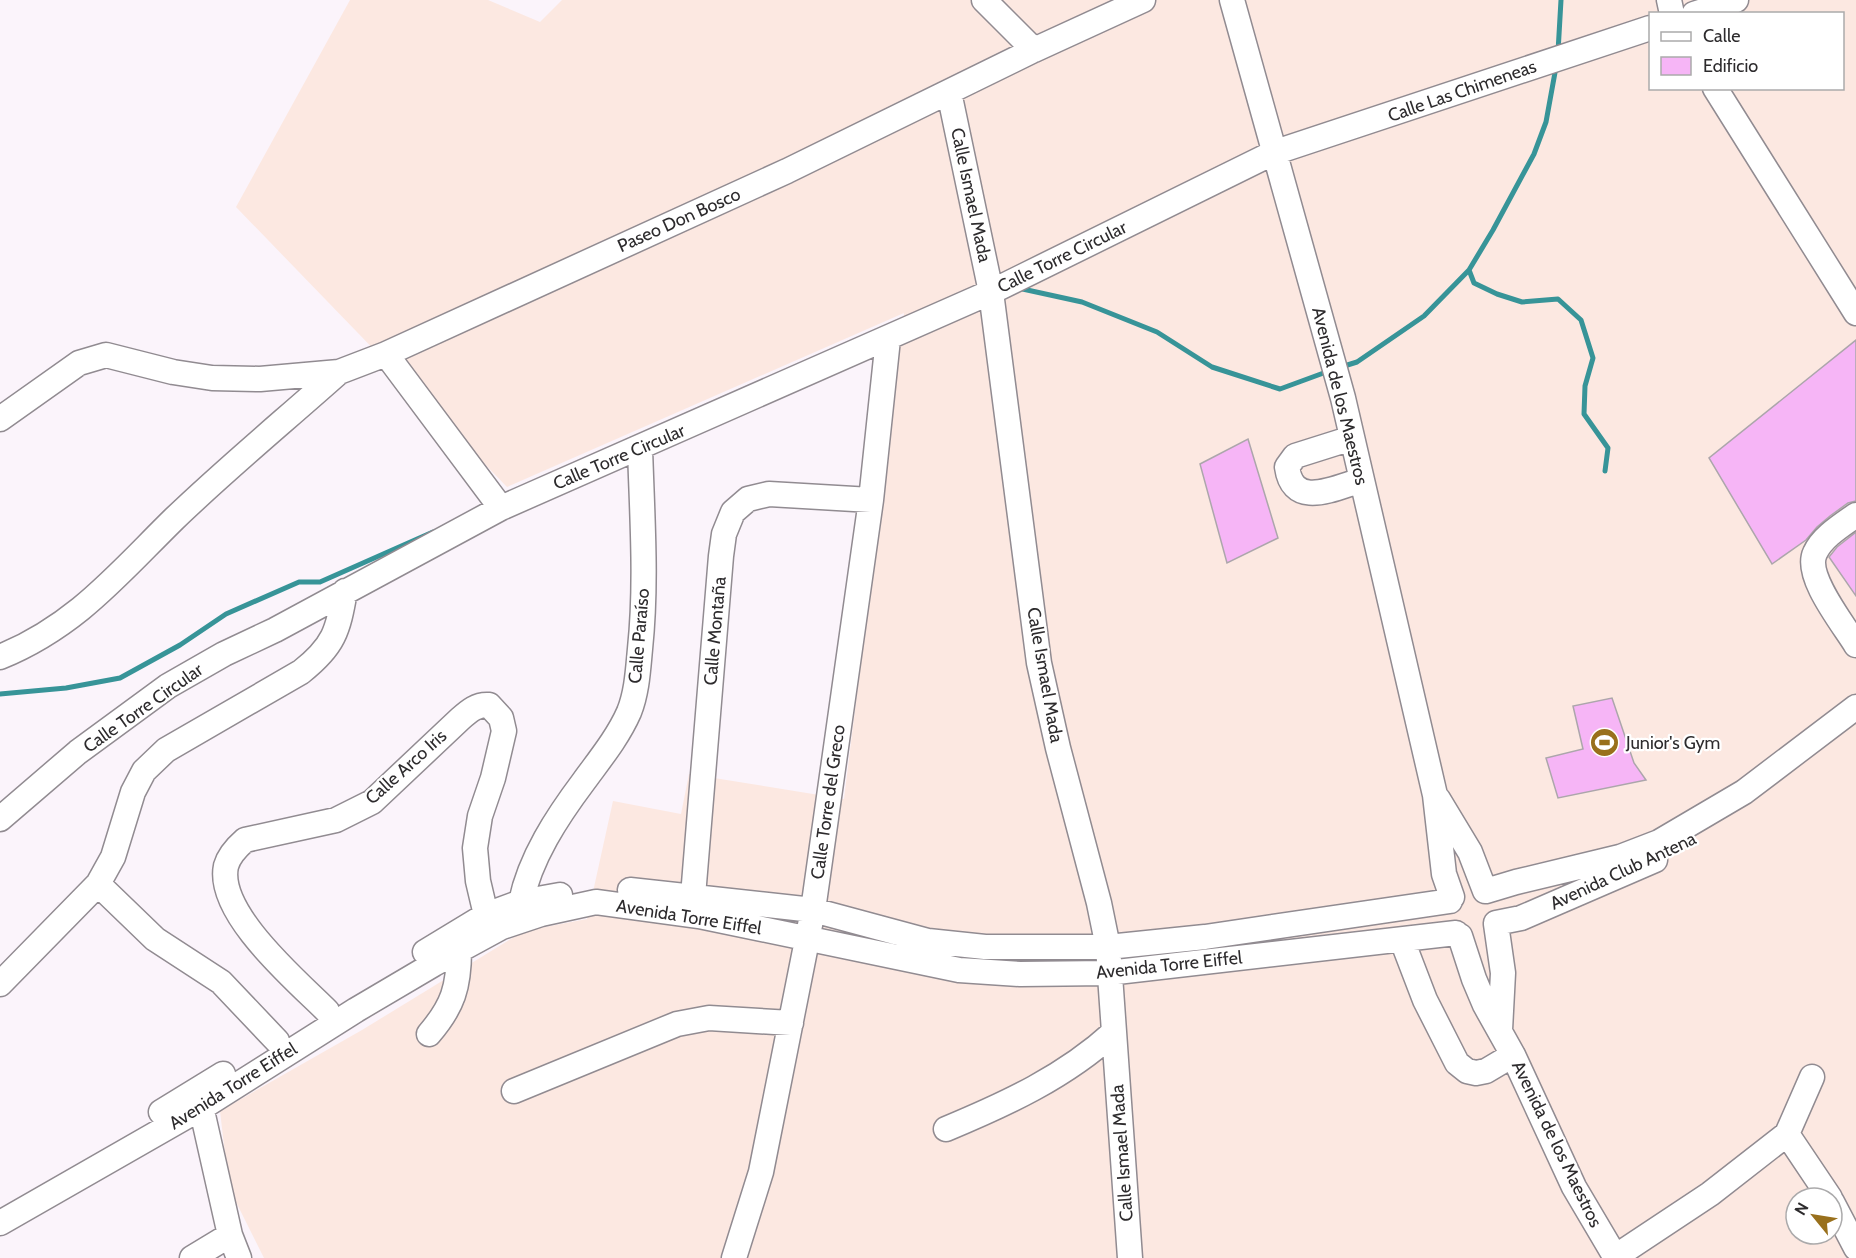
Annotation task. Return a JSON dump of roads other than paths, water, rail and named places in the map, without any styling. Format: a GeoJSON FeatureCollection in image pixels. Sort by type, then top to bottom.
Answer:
{"type":"FeatureCollection","features":[{"type":"Feature","properties":{"kind":"street"},"geometry":{"type":"LineString","coordinates":[[984,0],[1034,50]]}},
{"type":"Feature","properties":{"kind":"street","name":"Paseo Don Bosco"},"geometry":{"type":"LineString","coordinates":[[339,372],[386,354],[788,171],[1034,50],[1143,0]]}},
{"type":"Feature","properties":{"kind":"street","name":"Avenida de los Maestros"},"geometry":{"type":"LineString","coordinates":[[1232,0],[1343,398],[1435,795],[1444,874],[1451,899]]}},
{"type":"Feature","properties":{"kind":"street"},"geometry":{"type":"LineString","coordinates":[[1700,12],[1736,0]]}},
{"type":"Feature","properties":{"kind":"street","name":"Calle Las Chimeneas"},"geometry":{"type":"LineString","coordinates":[[1273,153],[1649,28]]}},
{"type":"Feature","properties":{"kind":"street"},"geometry":{"type":"LineString","coordinates":[[1716,90],[1856,312]]}},
{"type":"Feature","properties":{"kind":"street","name":"Calle Ismael Mada"},"geometry":{"type":"LineString","coordinates":[[949,92],[991,292],[1039,663],[1108,947],[1108,974],[1130,1258]]}},
{"type":"Feature","properties":{"kind":"street","name":"Calle Torre Circular"},"geometry":{"type":"LineString","coordinates":[[0,819],[78,752],[168,686],[224,654],[275,630],[501,508],[991,292],[1273,153]]}},
{"type":"Feature","properties":{"kind":"street","name":"Calle Torre del Greco"},"geometry":{"type":"LineString","coordinates":[[734,1258],[761,1172],[813,909],[871,500],[888,339]]}},
{"type":"Feature","properties":{"kind":"street"},"geometry":{"type":"LineString","coordinates":[[386,354],[501,508]]}},
{"type":"Feature","properties":{"kind":"street"},"geometry":{"type":"LineString","coordinates":[[0,419],[70,368],[90,358],[106,355],[173,372],[213,378],[260,379],[339,372]]}},
{"type":"Feature","properties":{"kind":"street"},"geometry":{"type":"LineString","coordinates":[[0,657],[25,647],[72,617],[121,574],[221,475],[339,372]]}},
{"type":"Feature","properties":{"kind":"street"},"geometry":{"type":"LineString","coordinates":[[1352,438],[1295,456],[1287,467],[1288,480],[1297,490],[1309,493],[1362,480]]}},
{"type":"Feature","properties":{"kind":"street","name":"Calle Paraíso"},"geometry":{"type":"LineString","coordinates":[[521,902],[525,880],[546,838],[573,795],[607,750],[628,712],[637,683],[644,609],[640,448]]}},
{"type":"Feature","properties":{"kind":"street","name":"Calle Montaña"},"geometry":{"type":"LineString","coordinates":[[693,896],[721,556],[724,534],[732,512],[748,499],[770,494],[871,500]]}},
{"type":"Feature","properties":{"kind":"street"},"geometry":{"type":"LineString","coordinates":[[1856,515],[1821,543],[1814,554],[1812,566],[1817,582],[1856,645]]}},
{"type":"Feature","properties":{"kind":"street"},"geometry":{"type":"LineString","coordinates":[[0,984],[98,884],[113,857],[133,792],[144,771],[166,750],[301,672],[320,657],[333,639],[341,616],[345,591]]}},
{"type":"Feature","properties":{"kind":"street","name":"Calle Arco Iris"},"geometry":{"type":"LineString","coordinates":[[327,1011],[255,938],[233,905],[225,883],[226,866],[234,849],[245,840],[336,820],[372,802],[460,718],[482,704],[489,705],[501,718],[504,731],[493,778],[480,816],[475,848],[478,881],[486,915]]}},
{"type":"Feature","properties":{"kind":"street","name":"Avenida Club Antena"},"geometry":{"type":"LineString","coordinates":[[1485,891],[1620,857],[1659,842],[1744,792],[1856,707]]}},
{"type":"Feature","properties":{"kind":"street","name":"Avenida Club Antena"},"geometry":{"type":"LineString","coordinates":[[1496,923],[1521,918],[1667,855],[1717,826],[1856,717]]}},
{"type":"Feature","properties":{"kind":"street","name":"Avenida de los Maestros"},"geometry":{"type":"LineString","coordinates":[[1435,795],[1470,852],[1485,891]]}},
{"type":"Feature","properties":{"kind":"street"},"geometry":{"type":"LineString","coordinates":[[98,884],[155,939],[221,982],[277,1041]]}},
{"type":"Feature","properties":{"kind":"street","name":"Avenida Torre Eiffel"},"geometry":{"type":"LineString","coordinates":[[0,1223],[199,1099],[277,1041],[486,915],[521,902],[602,887],[813,909],[928,941],[985,947],[1108,947],[1205,937],[1451,899]]}},
{"type":"Feature","properties":{"kind":"street"},"geometry":{"type":"LineString","coordinates":[[1468,888],[1485,891],[1497,905],[1496,923],[1491,931],[1476,939],[1458,935],[1450,926],[1447,918],[1451,899],[1459,891],[1468,888]]}},
{"type":"Feature","properties":{"kind":"street","name":"Avenida Torre Eiffel"},"geometry":{"type":"LineString","coordinates":[[0,1205],[199,1099],[459,950],[512,924],[541,914],[596,902],[699,916],[959,970],[1020,974],[1108,974],[1458,935]]}},
{"type":"Feature","properties":{"kind":"street"},"geometry":{"type":"LineString","coordinates":[[1496,923],[1503,973],[1500,1030]]}},
{"type":"Feature","properties":{"kind":"street","name":"Avenida de los Maestros"},"geometry":{"type":"LineString","coordinates":[[1458,935],[1474,979],[1513,1055],[1574,1187],[1615,1257]]}},
{"type":"Feature","properties":{"kind":"street"},"geometry":{"type":"LineString","coordinates":[[1402,940],[1425,1000],[1457,1063],[1467,1071],[1476,1073],[1486,1071],[1513,1055]]}},
{"type":"Feature","properties":{"kind":"street"},"geometry":{"type":"LineString","coordinates":[[429,1034],[451,1005],[459,972],[459,950]]}},
{"type":"Feature","properties":{"kind":"street"},"geometry":{"type":"LineString","coordinates":[[514,1091],[677,1024],[709,1018],[791,1023]]}},
{"type":"Feature","properties":{"kind":"street"},"geometry":{"type":"LineString","coordinates":[[946,1129],[1030,1092],[1095,1050],[1114,1032]]}},
{"type":"Feature","properties":{"kind":"street"},"geometry":{"type":"LineString","coordinates":[[1615,1257],[1710,1194],[1787,1134],[1812,1077]]}},
{"type":"Feature","properties":{"kind":"street"},"geometry":{"type":"LineString","coordinates":[[199,1099],[230,1235],[239,1258]]}},
{"type":"Feature","properties":{"kind":"street"},"geometry":{"type":"LineString","coordinates":[[1787,1134],[1822,1186]]}},
{"type":"Feature","properties":{"kind":"street"},"geometry":{"type":"LineString","coordinates":[[1844,1225],[1856,1248]]}},
{"type":"Feature","properties":{"kind":"street"},"geometry":{"type":"LineString","coordinates":[[192,1258],[230,1235]]}},
{"type":"Feature","properties":{"kind":"waterway"},"geometry":{"type":"LineString","coordinates":[[1558,52],[1561,0]]}},
{"type":"Feature","properties":{"kind":"waterway"},"geometry":{"type":"LineString","coordinates":[[1556,67],[1546,122],[1534,154],[1469,270],[1474,283],[1497,294],[1522,302],[1558,299],[1581,320],[1593,358],[1585,386],[1584,414],[1608,448],[1605,471]]}},
{"type":"Feature","properties":{"kind":"waterway"},"geometry":{"type":"LineString","coordinates":[[1341,367],[1357,362],[1424,316],[1469,270]]}},
{"type":"Feature","properties":{"kind":"waterway"},"geometry":{"type":"LineString","coordinates":[[1018,288],[1082,302],[1157,332],[1212,367],[1280,389],[1329,371]]}},
{"type":"Feature","properties":{"kind":"waterway"},"geometry":{"type":"LineString","coordinates":[[0,694],[66,688],[120,678],[180,645],[226,614],[299,582],[320,582],[433,532]]}},
{"type":"Feature","properties":{"kind":"place","name":"Junior's Gym"},"geometry":{"type":"Point","coordinates":[1605,743]}}]}
